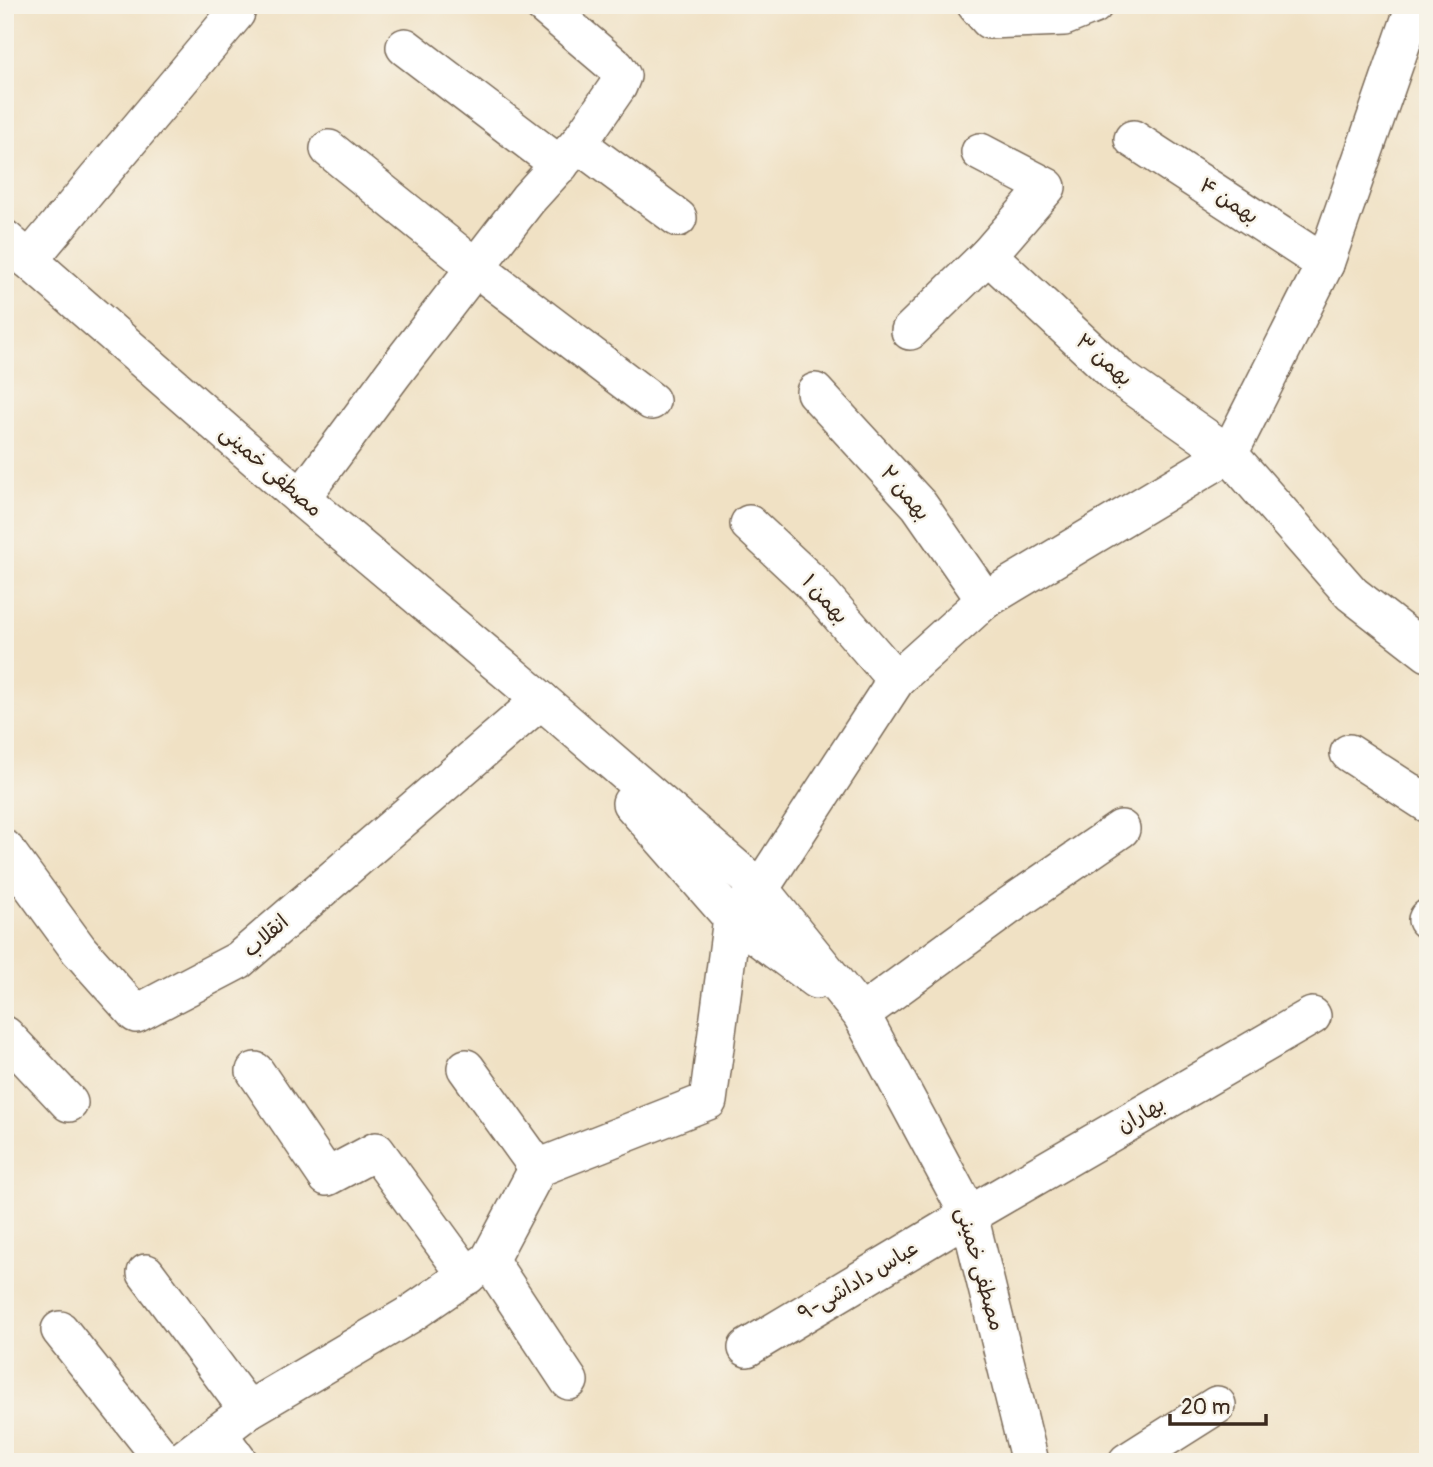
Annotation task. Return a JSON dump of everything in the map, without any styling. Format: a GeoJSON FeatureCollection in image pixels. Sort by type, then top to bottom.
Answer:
{"type":"FeatureCollection","features":[{"type":"Feature","properties":{"kind":"street"},"geometry":{"type":"LineString","coordinates":[[301,498],[475,267],[528,199],[569,154],[618,86],[622,76],[616,67],[543,5]]}},
{"type":"Feature","properties":{"kind":"street"},"geometry":{"type":"LineString","coordinates":[[976,5],[989,20],[1064,16],[1094,5]]}},
{"type":"Feature","properties":{"kind":"street"},"geometry":{"type":"LineString","coordinates":[[180,1462],[248,1410],[409,1315],[478,1268],[538,1168],[708,1101],[732,918],[760,889],[896,680],[985,600],[1229,454],[1325,264],[1415,5]]}},
{"type":"Feature","properties":{"kind":"street"},"geometry":{"type":"LineString","coordinates":[[17,250],[236,13]]}},
{"type":"Feature","properties":{"kind":"street"},"geometry":{"type":"LineString","coordinates":[[405,47],[569,154],[678,218]]}},
{"type":"Feature","properties":{"kind":"street","name":"بهمن ۴"},"geometry":{"type":"LineString","coordinates":[[1133,139],[1325,264]]}},
{"type":"Feature","properties":{"kind":"street"},"geometry":{"type":"LineString","coordinates":[[329,149],[475,267],[651,401]]}},
{"type":"Feature","properties":{"kind":"street"},"geometry":{"type":"LineString","coordinates":[[910,331],[988,255],[1047,187],[980,152]]}},
{"type":"Feature","properties":{"kind":"street","name":"مصطفی خمینی"},"geometry":{"type":"LineString","coordinates":[[17,250],[301,498],[760,889],[861,1014],[969,1215],[1022,1458]]}},
{"type":"Feature","properties":{"kind":"street","name":"بهمن ۳"},"geometry":{"type":"LineString","coordinates":[[988,255],[1118,376],[1229,454],[1352,594],[1428,653]]}},
{"type":"Feature","properties":{"kind":"street","name":"بهمن ۲"},"geometry":{"type":"LineString","coordinates":[[816,392],[919,505],[985,600]]}},
{"type":"Feature","properties":{"kind":"street","name":"بهمن ۱"},"geometry":{"type":"LineString","coordinates":[[749,524],[810,581],[896,680]]}},
{"type":"Feature","properties":{"kind":"street","name":"مصطفی خمینی"},"geometry":{"type":"LineString","coordinates":[[541,700],[732,918],[861,1014]]}},
{"type":"Feature","properties":{"kind":"street","name":"انقلاب"},"geometry":{"type":"LineString","coordinates":[[5,849],[79,950],[136,1014],[239,960],[541,700]]}},
{"type":"Feature","properties":{"kind":"street"},"geometry":{"type":"LineString","coordinates":[[1349,753],[1428,804]]}},
{"type":"Feature","properties":{"kind":"street"},"geometry":{"type":"LineString","coordinates":[[861,1014],[1006,908],[1121,829]]}},
{"type":"Feature","properties":{"kind":"street","name":"بهاران"},"geometry":{"type":"LineString","coordinates":[[969,1215],[1312,1016]]}},
{"type":"Feature","properties":{"kind":"street"},"geometry":{"type":"LineString","coordinates":[[10,1052],[69,1103]]}},
{"type":"Feature","properties":{"kind":"street"},"geometry":{"type":"LineString","coordinates":[[467,1068],[538,1168]]}},
{"type":"Feature","properties":{"kind":"street"},"geometry":{"type":"LineString","coordinates":[[255,1072],[327,1177],[376,1151],[478,1268],[569,1381]]}},
{"type":"Feature","properties":{"kind":"street","name":"عباس داداشی-۹"},"geometry":{"type":"LineString","coordinates":[[747,1348],[969,1215]]}},
{"type":"Feature","properties":{"kind":"street"},"geometry":{"type":"LineString","coordinates":[[146,1273],[248,1410]]}},
{"type":"Feature","properties":{"kind":"street"},"geometry":{"type":"LineString","coordinates":[[60,1330],[165,1462]]}},
{"type":"Feature","properties":{"kind":"street"},"geometry":{"type":"LineString","coordinates":[[1127,1462],[1217,1405]]}},
{"type":"Feature","properties":{"kind":"street"},"geometry":{"type":"LineString","coordinates":[[218,1433],[239,1462]]}}]}
